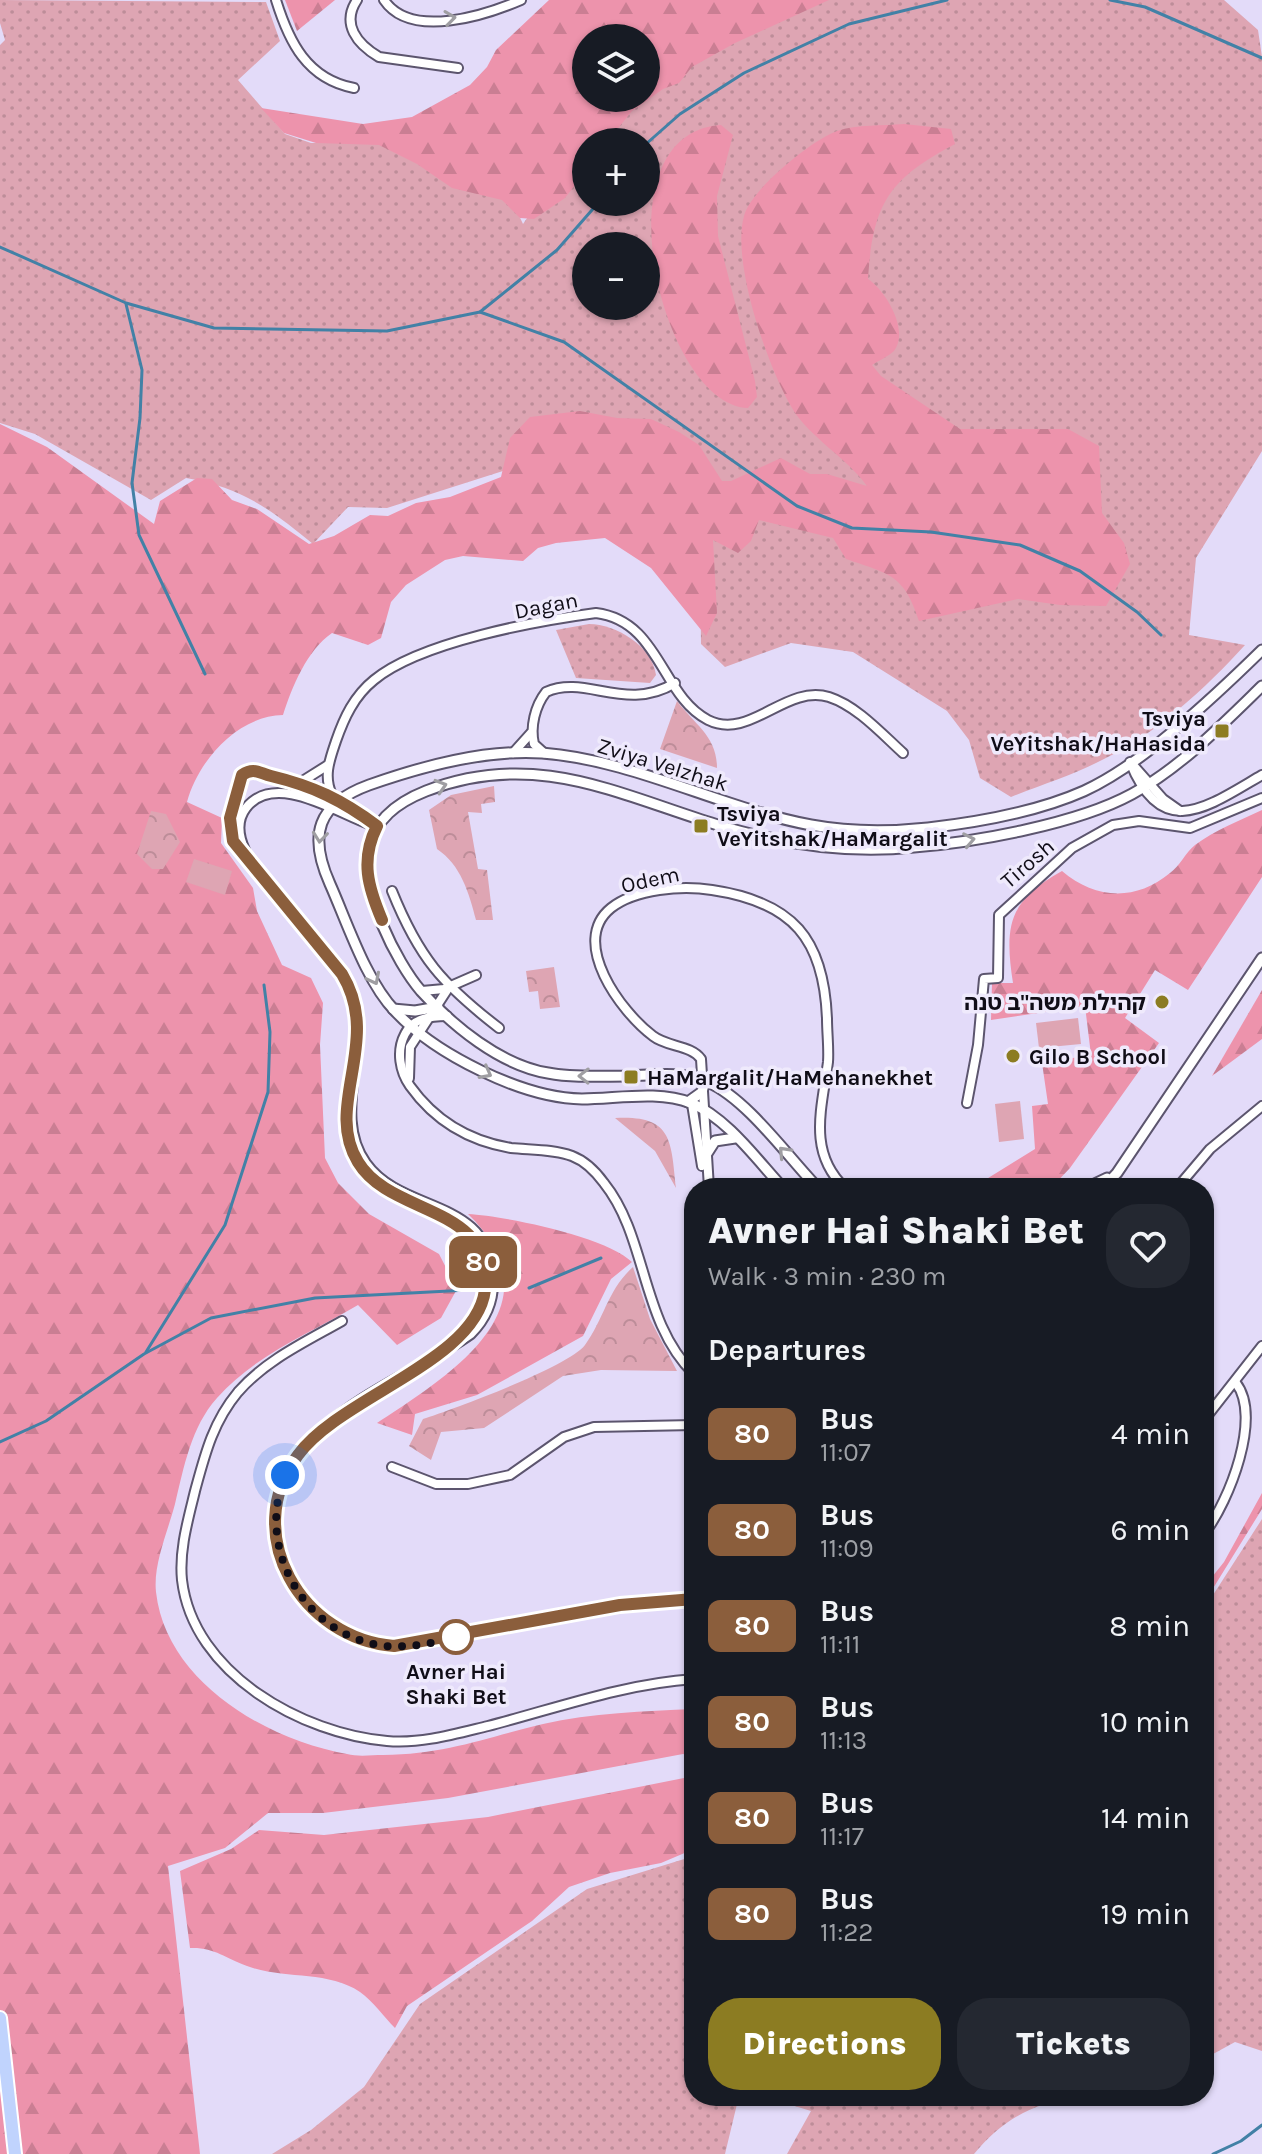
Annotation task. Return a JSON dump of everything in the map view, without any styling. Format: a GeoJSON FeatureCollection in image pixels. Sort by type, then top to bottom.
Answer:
{"type":"FeatureCollection","features":[{"type":"Feature","properties":{"kind":"main road"},"geometry":{"type":"LineString","coordinates":[[0,2018],[15,2154]]}},
{"type":"Feature","properties":{"kind":"street"},"geometry":{"type":"LineString","coordinates":[[276,0],[286,32],[311,68],[336,85],[354,88]]}},
{"type":"Feature","properties":{"kind":"street"},"geometry":{"type":"LineString","coordinates":[[357,0],[349,15],[350,23],[353,33],[368,50],[379,57],[458,68]]}},
{"type":"Feature","properties":{"kind":"street"},"geometry":{"type":"LineString","coordinates":[[384,0],[405,18],[426,21],[468,16],[521,0]]}},
{"type":"Feature","properties":{"kind":"street","name":"Dagan"},"geometry":{"type":"LineString","coordinates":[[335,797],[328,765],[349,710],[374,679],[419,654],[517,628],[583,615],[605,614],[625,623],[645,640],[700,715],[716,723],[746,721],[802,695],[832,698],[865,720],[903,753]]}},
{"type":"Feature","properties":{"kind":"street","name":"Zviya VeIzhak"},"geometry":{"type":"LineString","coordinates":[[335,797],[418,771],[513,753],[544,753],[609,765],[788,820],[831,828],[881,830],[954,824],[1048,804],[1081,793],[1130,762],[1203,704],[1262,650]]}},
{"type":"Feature","properties":{"kind":"street"},"geometry":{"type":"LineString","coordinates":[[544,753],[534,744],[532,732],[540,700],[553,689],[632,697],[651,695],[675,683]]}},
{"type":"Feature","properties":{"kind":"street","name":"Zviya VeIzhak"},"geometry":{"type":"LineString","coordinates":[[377,826],[400,803],[438,786],[488,775],[538,773],[574,778],[768,838],[857,849],[909,848],[974,839],[1076,815],[1114,803],[1146,786],[1262,686]]}},
{"type":"Feature","properties":{"kind":"street"},"geometry":{"type":"LineString","coordinates":[[513,753],[532,732]]}},
{"type":"Feature","properties":{"kind":"street"},"geometry":{"type":"LineString","coordinates":[[1130,762],[1160,807],[1181,811],[1202,809],[1262,775]]}},
{"type":"Feature","properties":{"kind":"street"},"geometry":{"type":"LineString","coordinates":[[301,782],[328,765]]}},
{"type":"Feature","properties":{"kind":"street"},"geometry":{"type":"LineString","coordinates":[[377,826],[335,797],[301,782],[254,770],[246,772],[239,780],[229,825],[233,841],[342,974],[354,997],[359,1022],[353,1081],[354,1131],[369,1167],[383,1181],[472,1226],[490,1256],[493,1287],[485,1315],[471,1334],[319,1432],[285,1475],[278,1505],[279,1548],[288,1575],[311,1610],[349,1636],[394,1646],[620,1605],[684,1600]]}},
{"type":"Feature","properties":{"kind":"street"},"geometry":{"type":"LineString","coordinates":[[264,774],[269,784],[265,795]]}},
{"type":"Feature","properties":{"kind":"street"},"geometry":{"type":"LineString","coordinates":[[239,789],[245,798],[255,800]]}},
{"type":"Feature","properties":{"kind":"street"},"geometry":{"type":"LineString","coordinates":[[249,858],[240,836],[243,811],[265,795],[296,795],[377,826]]}},
{"type":"Feature","properties":{"kind":"street"},"geometry":{"type":"LineString","coordinates":[[335,797],[318,839],[323,868],[362,954],[393,1009],[416,1029],[488,1075],[532,1091],[578,1099],[650,1097],[690,1103],[706,1111],[773,1178]]}},
{"type":"Feature","properties":{"kind":"street","name":"Tirosh"},"geometry":{"type":"LineString","coordinates":[[967,1103],[978,1045],[984,979],[998,978],[997,926],[1006,905],[1072,848],[1113,825],[1139,821],[1190,828],[1231,814],[1262,798]]}},
{"type":"Feature","properties":{"kind":"street"},"geometry":{"type":"LineString","coordinates":[[1223,799],[1231,814]]}},
{"type":"Feature","properties":{"kind":"street"},"geometry":{"type":"LineString","coordinates":[[377,826],[366,861],[367,883],[386,930],[422,991],[448,1016],[491,1048],[546,1073],[690,1076],[705,1081],[739,1105],[808,1178]]}},
{"type":"Feature","properties":{"kind":"street","name":"Odem"},"geometry":{"type":"LineString","coordinates":[[699,1055],[650,1034],[603,973],[595,950],[596,928],[601,918],[627,899],[694,888],[734,893],[760,902],[795,926],[816,953],[825,986],[828,1059],[819,1116],[820,1142],[826,1163],[837,1178]]}},
{"type":"Feature","properties":{"kind":"street"},"geometry":{"type":"LineString","coordinates":[[392,891],[413,942],[449,987],[499,1028]]}},
{"type":"Feature","properties":{"kind":"street"},"geometry":{"type":"LineString","coordinates":[[1112,1178],[1262,958]]}},
{"type":"Feature","properties":{"kind":"street"},"geometry":{"type":"LineString","coordinates":[[422,991],[449,987],[476,975]]}},
{"type":"Feature","properties":{"kind":"street"},"geometry":{"type":"LineString","coordinates":[[449,987],[430,1017],[402,1041],[400,1059],[411,1088],[444,1122],[466,1136],[509,1147],[571,1156],[595,1171],[618,1204],[663,1330],[684,1360]]}},
{"type":"Feature","properties":{"kind":"street"},"geometry":{"type":"LineString","coordinates":[[393,1009],[415,1011],[438,1007]]}},
{"type":"Feature","properties":{"kind":"street"},"geometry":{"type":"LineString","coordinates":[[430,1017],[448,1016]]}},
{"type":"Feature","properties":{"kind":"street"},"geometry":{"type":"LineString","coordinates":[[690,1076],[699,1066],[699,1055]]}},
{"type":"Feature","properties":{"kind":"street"},"geometry":{"type":"LineString","coordinates":[[699,1055],[705,1081],[707,1178]]}},
{"type":"Feature","properties":{"kind":"street"},"geometry":{"type":"LineString","coordinates":[[690,1103],[702,1092],[705,1081]]}},
{"type":"Feature","properties":{"kind":"street"},"geometry":{"type":"LineString","coordinates":[[690,1103],[706,1178]]}},
{"type":"Feature","properties":{"kind":"street"},"geometry":{"type":"LineString","coordinates":[[1185,1178],[1210,1149],[1262,1106]]}},
{"type":"Feature","properties":{"kind":"street"},"geometry":{"type":"LineString","coordinates":[[706,1155],[716,1140],[735,1138]]}},
{"type":"Feature","properties":{"kind":"street"},"geometry":{"type":"LineString","coordinates":[[1107,1178],[1117,1173]]}},
{"type":"Feature","properties":{"kind":"street"},"geometry":{"type":"LineString","coordinates":[[342,1321],[280,1356],[253,1377],[223,1411],[207,1448],[183,1543],[182,1581],[199,1628],[231,1671],[276,1705],[315,1724],[362,1738],[410,1742],[484,1727],[631,1686],[684,1680]]}},
{"type":"Feature","properties":{"kind":"street"},"geometry":{"type":"LineString","coordinates":[[1214,1408],[1262,1346]]}},
{"type":"Feature","properties":{"kind":"street"},"geometry":{"type":"LineString","coordinates":[[1214,1518],[1230,1493],[1253,1429],[1254,1406],[1249,1395],[1236,1383]]}},
{"type":"Feature","properties":{"kind":"street"},"geometry":{"type":"LineString","coordinates":[[392,1467],[436,1484],[468,1484],[510,1475],[564,1437],[594,1427],[684,1425]]}},
{"type":"Feature","properties":{"kind":"green space"},"geometry":{"type":"Polygon","coordinates":[[[0,0],[266,2],[280,41],[238,80],[285,134],[311,143],[384,142],[508,192],[523,224],[572,153],[572,216],[660,216],[660,128],[589,128],[600,112],[660,112],[660,85],[749,0],[1224,0],[1258,30],[1262,57],[1262,451],[1196,558],[1189,635],[1245,645],[1197,694],[1141,738],[1091,765],[1011,797],[980,778],[969,740],[947,711],[853,652],[791,643],[725,667],[701,644],[699,460],[512,468],[387,508],[348,507],[313,544],[255,502],[206,482],[186,478],[151,500],[35,434],[0,423],[0,45],[5,40],[0,23],[0,0]]]}},
{"type":"Feature","properties":{"kind":"green space"},"geometry":{"type":"Polygon","coordinates":[[[285,0],[335,0],[297,31],[285,0]]]}},
{"type":"Feature","properties":{"kind":"green space"},"geometry":{"type":"Polygon","coordinates":[[[549,0],[829,0],[735,43],[692,67],[679,83],[660,91],[660,24],[572,24],[572,112],[631,112],[618,128],[572,128],[572,189],[565,198],[534,219],[520,218],[502,200],[452,188],[417,164],[379,145],[316,143],[284,133],[261,108],[363,124],[412,117],[470,85],[487,67],[496,50],[549,0]]]}},
{"type":"Feature","properties":{"kind":"green space"},"geometry":{"type":"Polygon","coordinates":[[[904,124],[951,129],[955,144],[914,169],[900,182],[880,212],[870,253],[868,279],[888,301],[899,332],[894,351],[872,365],[881,376],[960,429],[1068,429],[1099,446],[1102,513],[1124,543],[1130,564],[1106,606],[1060,605],[1018,599],[919,621],[901,585],[884,573],[846,559],[833,538],[759,520],[751,541],[738,553],[713,540],[717,613],[706,636],[651,568],[605,538],[538,548],[523,561],[463,556],[445,560],[406,585],[391,602],[381,638],[368,645],[332,633],[323,640],[302,670],[283,715],[266,717],[235,732],[200,771],[187,802],[222,818],[221,843],[253,888],[257,911],[282,965],[311,978],[323,1003],[320,1045],[325,1158],[338,1183],[369,1214],[439,1254],[457,1289],[441,1318],[397,1345],[358,1305],[265,1357],[232,1383],[208,1409],[190,1448],[157,1570],[156,1592],[164,1624],[179,1653],[200,1679],[225,1702],[254,1720],[316,1747],[351,1755],[427,1752],[580,1717],[684,1710],[684,1754],[448,1798],[323,1813],[268,1813],[225,1848],[168,1866],[200,2154],[0,2154],[0,424],[47,447],[154,524],[160,501],[197,478],[212,479],[232,500],[257,509],[309,544],[334,536],[370,515],[388,516],[416,503],[450,497],[501,477],[510,438],[530,417],[580,411],[617,418],[651,419],[679,432],[699,445],[722,481],[731,481],[781,458],[810,474],[827,474],[867,486],[792,408],[773,368],[754,314],[741,236],[749,205],[784,167],[826,136],[861,126],[904,124]]]}},
{"type":"Feature","properties":{"kind":"green space"},"geometry":{"type":"Polygon","coordinates":[[[721,125],[733,135],[717,196],[718,236],[755,381],[757,397],[748,408],[717,396],[690,364],[668,320],[660,289],[660,232],[652,232],[651,218],[660,216],[660,172],[682,139],[721,125]]]}},
{"type":"Feature","properties":{"kind":"green space"},"geometry":{"type":"Polygon","coordinates":[[[589,624],[621,632],[640,646],[653,664],[656,675],[650,683],[576,678],[556,630],[589,624]]]}},
{"type":"Feature","properties":{"kind":"green space"},"geometry":{"type":"Polygon","coordinates":[[[677,701],[709,739],[717,768],[660,749],[677,701]]]}},
{"type":"Feature","properties":{"kind":"green space"},"geometry":{"type":"Polygon","coordinates":[[[494,786],[495,802],[481,804],[482,813],[468,812],[478,869],[487,870],[493,920],[476,920],[458,871],[437,849],[429,810],[451,795],[494,786]]]}},
{"type":"Feature","properties":{"kind":"green space"},"geometry":{"type":"Polygon","coordinates":[[[1262,810],[1262,877],[1188,990],[1155,970],[1125,1018],[1159,1043],[1060,1178],[988,1178],[1035,1149],[1032,1106],[1048,1104],[1042,1063],[1091,1055],[1085,1006],[991,1020],[992,983],[1013,983],[1009,945],[1014,916],[1021,904],[1044,882],[1062,871],[1101,892],[1143,889],[1174,870],[1191,848],[1227,826],[1262,810]]]}},
{"type":"Feature","properties":{"kind":"green space"},"geometry":{"type":"Polygon","coordinates":[[[151,811],[166,814],[180,842],[163,869],[152,869],[137,854],[151,811]]]}},
{"type":"Feature","properties":{"kind":"green space"},"geometry":{"type":"Polygon","coordinates":[[[194,859],[232,871],[225,895],[186,882],[194,859]]]}},
{"type":"Feature","properties":{"kind":"green space"},"geometry":{"type":"Polygon","coordinates":[[[554,967],[560,1007],[540,1009],[538,991],[529,992],[526,971],[554,967]]]}},
{"type":"Feature","properties":{"kind":"green space"},"geometry":{"type":"Polygon","coordinates":[[[1262,990],[1262,1039],[1212,1076],[1262,990]]]}},
{"type":"Feature","properties":{"kind":"green space"},"geometry":{"type":"Polygon","coordinates":[[[1078,1018],[1081,1044],[1039,1048],[1036,1023],[1078,1018]]]}},
{"type":"Feature","properties":{"kind":"green space"},"geometry":{"type":"Polygon","coordinates":[[[1020,1101],[1024,1139],[999,1142],[995,1104],[1020,1101]]]}},
{"type":"Feature","properties":{"kind":"green space"},"geometry":{"type":"Polygon","coordinates":[[[615,1118],[648,1121],[665,1134],[670,1144],[676,1188],[655,1151],[615,1118]]]}},
{"type":"Feature","properties":{"kind":"green space"},"geometry":{"type":"Polygon","coordinates":[[[468,1214],[530,1223],[579,1236],[601,1244],[632,1262],[611,1279],[583,1336],[477,1395],[415,1414],[412,1435],[377,1423],[463,1360],[486,1335],[500,1308],[504,1279],[494,1247],[468,1214]]]}},
{"type":"Feature","properties":{"kind":"green space"},"geometry":{"type":"Polygon","coordinates":[[[633,1267],[650,1319],[677,1371],[601,1370],[563,1376],[484,1428],[441,1432],[431,1460],[409,1446],[423,1419],[509,1386],[574,1354],[585,1345],[612,1294],[633,1267]]]}},
{"type":"Feature","properties":{"kind":"green space"},"geometry":{"type":"Polygon","coordinates":[[[1262,1493],[1262,1509],[1214,1587],[1214,1574],[1262,1493]]]}},
{"type":"Feature","properties":{"kind":"green space"},"geometry":{"type":"Polygon","coordinates":[[[1262,1519],[1262,2051],[1235,2042],[1214,2054],[1214,1593],[1262,1519]]]}},
{"type":"Feature","properties":{"kind":"green space"},"geometry":{"type":"Polygon","coordinates":[[[684,1778],[684,1853],[661,1863],[610,1873],[569,1887],[532,1921],[407,2006],[395,2028],[374,2004],[347,1985],[261,1970],[213,1951],[190,1948],[180,1871],[231,1849],[259,1830],[324,1835],[488,1817],[684,1778]]]}},
{"type":"Feature","properties":{"kind":"green space"},"geometry":{"type":"Polygon","coordinates":[[[684,1859],[684,2106],[737,2106],[725,2154],[272,2154],[311,2130],[364,2087],[420,2004],[587,1889],[684,1859]]]}},
{"type":"Feature","properties":{"kind":"green space"},"geometry":{"type":"Polygon","coordinates":[[[795,2106],[1040,2106],[1007,2123],[974,2154],[787,2154],[811,2111],[795,2106]]]}},
{"type":"Feature","properties":{"kind":"waterway"},"geometry":{"type":"LineString","coordinates":[[660,132],[680,114],[744,73],[849,24],[947,0]]}},
{"type":"Feature","properties":{"kind":"waterway"},"geometry":{"type":"LineString","coordinates":[[1110,0],[1145,7],[1262,58]]}},
{"type":"Feature","properties":{"kind":"waterway"},"geometry":{"type":"LineString","coordinates":[[0,247],[126,303],[214,328],[387,331],[480,312],[557,250],[587,216]]}},
{"type":"Feature","properties":{"kind":"waterway"},"geometry":{"type":"LineString","coordinates":[[126,304],[142,370],[132,483],[139,535],[205,674]]}},
{"type":"Feature","properties":{"kind":"waterway"},"geometry":{"type":"LineString","coordinates":[[480,312],[564,342],[797,506],[852,528],[931,532],[1020,545],[1080,571],[1137,612],[1161,635]]}},
{"type":"Feature","properties":{"kind":"waterway"},"geometry":{"type":"LineString","coordinates":[[146,1352],[225,1225],[268,1092],[270,1032],[264,985]]}},
{"type":"Feature","properties":{"kind":"waterway"},"geometry":{"type":"LineString","coordinates":[[529,1288],[601,1258]]}},
{"type":"Feature","properties":{"kind":"waterway"},"geometry":{"type":"LineString","coordinates":[[0,1442],[46,1421],[144,1354],[211,1318],[315,1298],[468,1290]]}},
{"type":"Feature","properties":{"kind":"waterway"},"geometry":{"type":"LineString","coordinates":[[1213,2154],[1241,2141],[1262,2125]]}},
{"type":"Feature","properties":{"kind":"bus line","name":"80"},"geometry":{"type":"LineString","coordinates":[[382,920],[371,896],[366,871],[368,848],[377,826],[321,789],[254,770],[242,775],[229,825],[233,841],[342,974],[354,997],[359,1022],[346,1120],[356,1160],[380,1186],[465,1230],[478,1248],[486,1279],[478,1312],[464,1331],[445,1349],[348,1410],[319,1432],[290,1466],[279,1493],[277,1514],[279,1548],[288,1575],[311,1610],[335,1629],[365,1641],[394,1646],[440,1641],[620,1605],[684,1599]]}},
{"type":"Feature","properties":{"kind":"place","name":"Tsviya VeYitshak/HaHasida"},"geometry":{"type":"Point","coordinates":[1222,731]}},
{"type":"Feature","properties":{"kind":"place","name":"Tsviya VeYitshak/HaMargalit"},"geometry":{"type":"Point","coordinates":[701,826]}},
{"type":"Feature","properties":{"kind":"place","name":"קהילת משה\"ב טנה"},"geometry":{"type":"Point","coordinates":[1162,1002]}},
{"type":"Feature","properties":{"kind":"place","name":"Gilo B School"},"geometry":{"type":"Point","coordinates":[1013,1056]}},
{"type":"Feature","properties":{"kind":"place","name":"HaMargalit/HaMehanekhet"},"geometry":{"type":"Point","coordinates":[631,1077]}},
{"type":"Feature","properties":{"kind":"place","name":"Avner Hai Shaki Bet"},"geometry":{"type":"Point","coordinates":[456,1637]}},
{"type":"Feature","properties":{"kind":"route"},"geometry":{"type":"LineString","coordinates":[[285,1475],[278,1505],[279,1548],[295,1589],[311,1610],[335,1629],[379,1645],[412,1645],[469,1635],[456,1637]]}}]}
